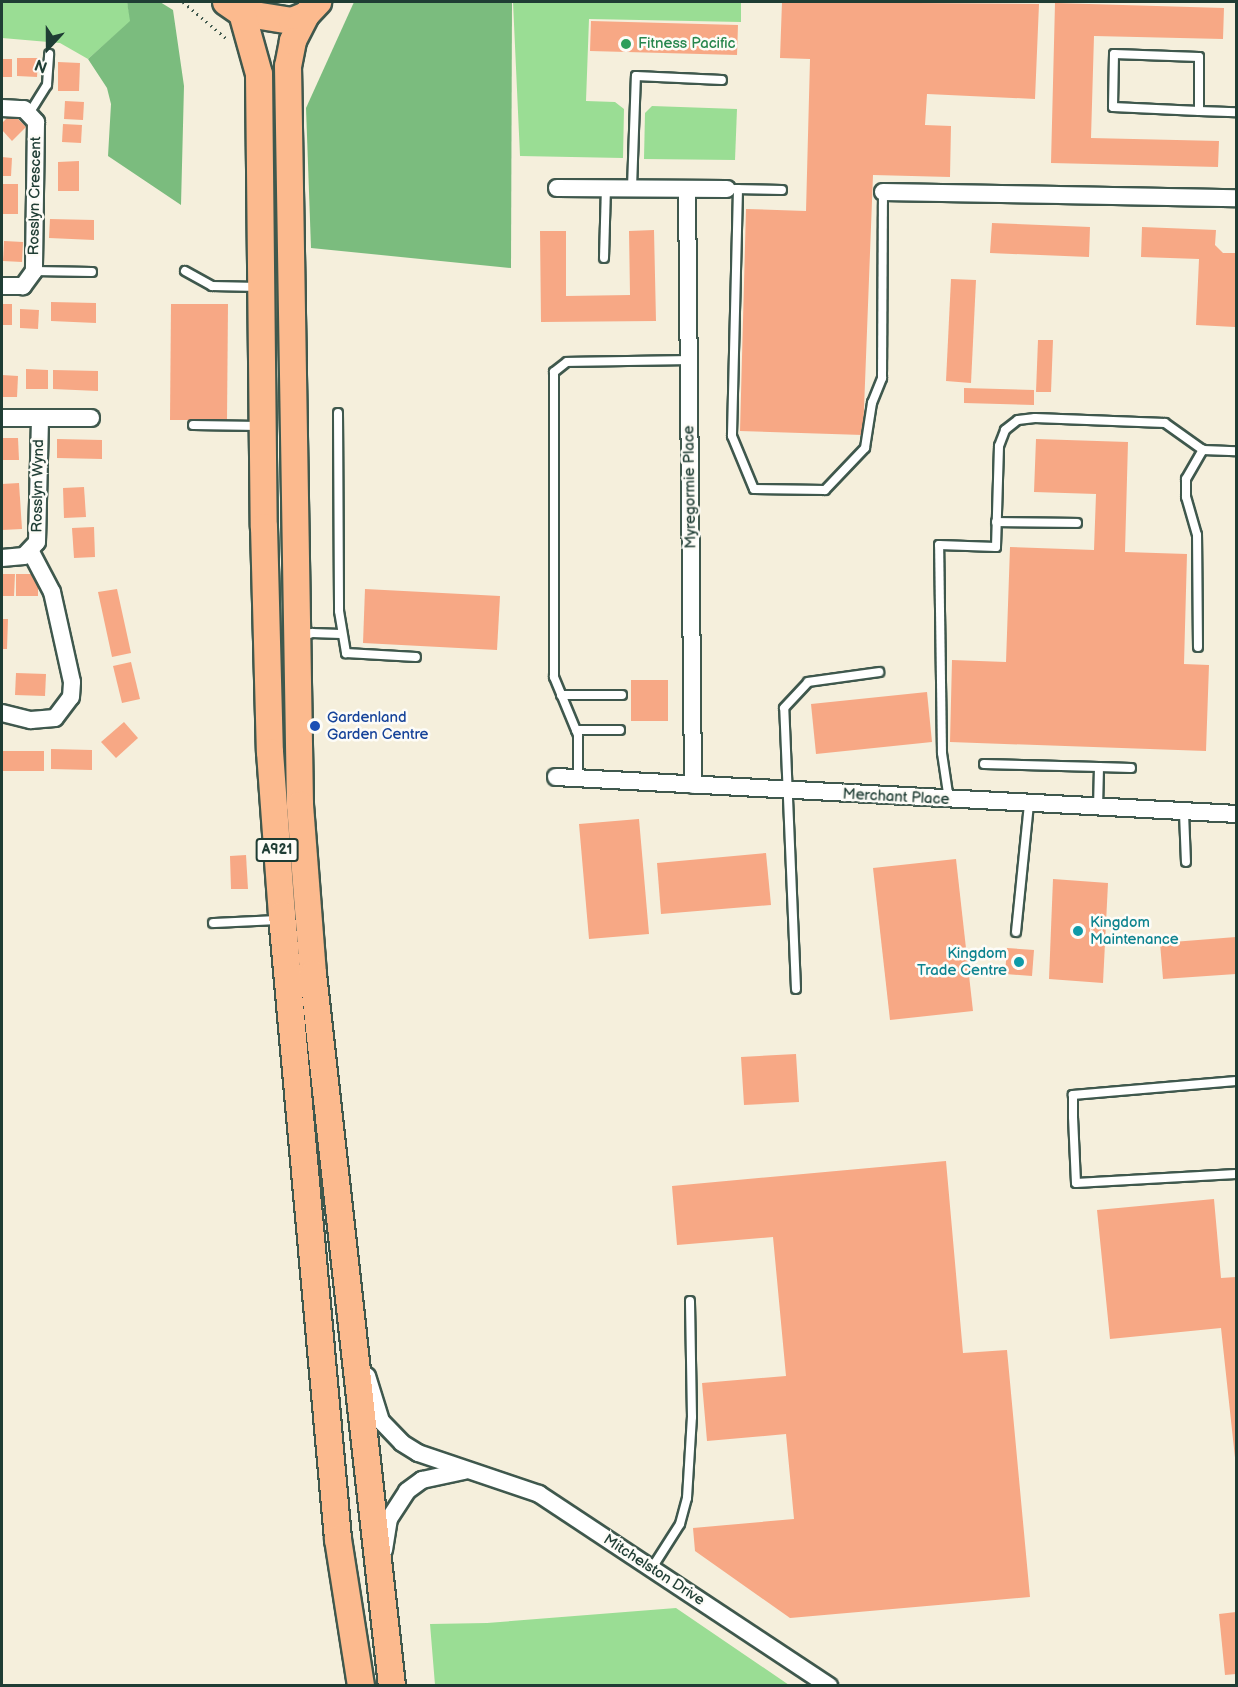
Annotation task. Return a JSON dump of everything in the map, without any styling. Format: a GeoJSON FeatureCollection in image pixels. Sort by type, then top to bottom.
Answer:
{"type":"FeatureCollection","features":[{"type":"Feature","properties":{"kind":"main road","name":"A921"},"geometry":{"type":"LineString","coordinates":[[234,8],[292,21],[312,8]]}},
{"type":"Feature","properties":{"kind":"main road","name":"A921"},"geometry":{"type":"LineString","coordinates":[[234,8],[259,74],[270,752],[282,920],[338,1539],[361,1686]]}},
{"type":"Feature","properties":{"kind":"main road","name":"A921"},"geometry":{"type":"LineString","coordinates":[[312,8],[293,41],[288,66],[294,590],[304,641],[300,805],[312,963],[346,1290],[391,1678]]}},
{"type":"Feature","properties":{"kind":"street"},"geometry":{"type":"LineString","coordinates":[[2,108],[30,112]]}},
{"type":"Feature","properties":{"kind":"street","name":"Rosslyn Crescent"},"geometry":{"type":"LineString","coordinates":[[2,286],[23,285],[34,271],[36,122],[30,112]]}},
{"type":"Feature","properties":{"kind":"street"},"geometry":{"type":"LineString","coordinates":[[558,188],[733,189]]}},
{"type":"Feature","properties":{"kind":"street","name":"Myregormie Place"},"geometry":{"type":"LineString","coordinates":[[687,189],[693,785]]}},
{"type":"Feature","properties":{"kind":"street"},"geometry":{"type":"LineString","coordinates":[[883,192],[1236,198]]}},
{"type":"Feature","properties":{"kind":"street","name":"Rosslyn Wynd"},"geometry":{"type":"LineString","coordinates":[[2,418],[91,418]]}},
{"type":"Feature","properties":{"kind":"street","name":"Rosslyn Wynd"},"geometry":{"type":"LineString","coordinates":[[31,552],[39,531],[39,419]]}},
{"type":"Feature","properties":{"kind":"street"},"geometry":{"type":"LineString","coordinates":[[2,558],[31,552],[52,592],[72,682],[71,697],[56,718],[31,720],[2,713]]}},
{"type":"Feature","properties":{"kind":"street","name":"Merchant Place"},"geometry":{"type":"LineString","coordinates":[[556,777],[1184,813],[1236,814]]}},
{"type":"Feature","properties":{"kind":"street","name":"Mitchelston Drive"},"geometry":{"type":"LineString","coordinates":[[346,1290],[381,1421],[388,1432],[418,1453],[539,1494],[829,1686]]}},
{"type":"Feature","properties":{"kind":"street"},"geometry":{"type":"LineString","coordinates":[[391,1678],[384,1553],[389,1519],[398,1501],[414,1485],[440,1475],[471,1471]]}},
{"type":"Feature","properties":{"kind":"lane"},"geometry":{"type":"LineString","coordinates":[[30,112],[47,85],[49,54]]}},
{"type":"Feature","properties":{"kind":"lane"},"geometry":{"type":"LineString","coordinates":[[1199,111],[1199,57],[1114,54],[1113,107],[1199,111],[1236,111]]}},
{"type":"Feature","properties":{"kind":"lane"},"geometry":{"type":"LineString","coordinates":[[632,189],[636,76],[722,80]]}},
{"type":"Feature","properties":{"kind":"lane"},"geometry":{"type":"LineString","coordinates":[[604,258],[606,188]]}},
{"type":"Feature","properties":{"kind":"lane"},"geometry":{"type":"LineString","coordinates":[[782,190],[733,189],[732,436],[754,489],[825,490],[865,448],[872,404],[882,378],[883,192]]}},
{"type":"Feature","properties":{"kind":"lane"},"geometry":{"type":"LineString","coordinates":[[34,271],[92,272]]}},
{"type":"Feature","properties":{"kind":"lane"},"geometry":{"type":"LineString","coordinates":[[185,271],[212,286],[262,287]]}},
{"type":"Feature","properties":{"kind":"lane"},"geometry":{"type":"LineString","coordinates":[[578,778],[576,730],[554,677],[554,372],[567,362],[688,360]]}},
{"type":"Feature","properties":{"kind":"lane"},"geometry":{"type":"LineString","coordinates":[[338,413],[341,634],[346,653],[416,657]]}},
{"type":"Feature","properties":{"kind":"lane"},"geometry":{"type":"LineString","coordinates":[[949,800],[942,753],[939,545],[996,547],[999,446],[1005,430],[1018,420],[1165,423],[1203,450],[1236,451]]}},
{"type":"Feature","properties":{"kind":"lane"},"geometry":{"type":"LineString","coordinates":[[193,425],[263,426]]}},
{"type":"Feature","properties":{"kind":"lane"},"geometry":{"type":"LineString","coordinates":[[1198,647],[1197,535],[1186,497],[1186,479],[1203,450]]}},
{"type":"Feature","properties":{"kind":"lane"},"geometry":{"type":"LineString","coordinates":[[996,522],[1077,523]]}},
{"type":"Feature","properties":{"kind":"lane"},"geometry":{"type":"LineString","coordinates":[[304,641],[341,634]]}},
{"type":"Feature","properties":{"kind":"lane"},"geometry":{"type":"LineString","coordinates":[[796,989],[784,708],[808,682],[879,672]]}},
{"type":"Feature","properties":{"kind":"lane"},"geometry":{"type":"LineString","coordinates":[[561,695],[622,694]]}},
{"type":"Feature","properties":{"kind":"lane"},"geometry":{"type":"LineString","coordinates":[[576,730],[620,730]]}},
{"type":"Feature","properties":{"kind":"lane"},"geometry":{"type":"LineString","coordinates":[[984,765],[1131,768]]}},
{"type":"Feature","properties":{"kind":"lane"},"geometry":{"type":"LineString","coordinates":[[1098,808],[1099,767]]}},
{"type":"Feature","properties":{"kind":"lane"},"geometry":{"type":"LineString","coordinates":[[1016,932],[1029,804]]}},
{"type":"Feature","properties":{"kind":"lane"},"geometry":{"type":"LineString","coordinates":[[1184,813],[1186,862]]}},
{"type":"Feature","properties":{"kind":"lane"},"geometry":{"type":"LineString","coordinates":[[213,922],[282,920]]}},
{"type":"Feature","properties":{"kind":"lane"},"geometry":{"type":"LineString","coordinates":[[1236,1080],[1073,1095],[1072,1117],[1076,1183],[1236,1173]]}},
{"type":"Feature","properties":{"kind":"lane"},"geometry":{"type":"LineString","coordinates":[[652,1568],[680,1524],[687,1498],[692,1416],[690,1301]]}},
{"type":"Feature","properties":{"kind":"green space"},"geometry":{"type":"Polygon","coordinates":[[[2,2],[127,2],[131,21],[88,59],[60,43],[2,38],[2,2]]]}},
{"type":"Feature","properties":{"kind":"green space"},"geometry":{"type":"Polygon","coordinates":[[[127,2],[160,2],[173,10],[184,86],[181,205],[108,156],[111,104],[107,88],[88,59],[130,21],[127,2]]]}},
{"type":"Feature","properties":{"kind":"green space"},"geometry":{"type":"Polygon","coordinates":[[[354,2],[512,2],[511,268],[311,248],[306,108],[354,2]]]}},
{"type":"Feature","properties":{"kind":"green space"},"geometry":{"type":"Polygon","coordinates":[[[513,2],[741,2],[741,22],[589,19],[586,101],[615,102],[624,109],[623,158],[520,156],[513,2]]]}},
{"type":"Feature","properties":{"kind":"green space"},"geometry":{"type":"Polygon","coordinates":[[[652,106],[737,109],[735,160],[644,159],[645,113],[652,106]]]}},
{"type":"Feature","properties":{"kind":"green space"},"geometry":{"type":"Polygon","coordinates":[[[676,1608],[789,1685],[435,1685],[430,1624],[487,1623],[676,1608]]]}},
{"type":"Feature","properties":{"kind":"building"},"geometry":{"type":"Polygon","coordinates":[[[782,2],[1039,4],[1035,99],[927,94],[925,125],[951,126],[950,177],[873,175],[863,435],[740,431],[746,209],[806,211],[810,59],[780,58],[782,2]]]}},
{"type":"Feature","properties":{"kind":"building"},"geometry":{"type":"Polygon","coordinates":[[[1055,3],[1224,8],[1223,39],[1094,36],[1091,138],[1219,141],[1218,167],[1051,163],[1055,3]]]}},
{"type":"Feature","properties":{"kind":"building"},"geometry":{"type":"Polygon","coordinates":[[[591,21],[738,25],[737,55],[590,51],[591,21]]]}},
{"type":"Feature","properties":{"kind":"building"},"geometry":{"type":"Polygon","coordinates":[[[17,58],[38,58],[37,77],[17,76],[17,58]]]}},
{"type":"Feature","properties":{"kind":"building"},"geometry":{"type":"Polygon","coordinates":[[[2,59],[12,59],[12,77],[2,77],[2,59]]]}},
{"type":"Feature","properties":{"kind":"building"},"geometry":{"type":"Polygon","coordinates":[[[58,62],[80,63],[79,91],[58,91],[58,62]]]}},
{"type":"Feature","properties":{"kind":"building"},"geometry":{"type":"Polygon","coordinates":[[[65,101],[84,102],[83,120],[64,119],[65,101]]]}},
{"type":"Feature","properties":{"kind":"building"},"geometry":{"type":"Polygon","coordinates":[[[12,113],[26,127],[12,141],[2,130],[2,123],[12,113]]]}},
{"type":"Feature","properties":{"kind":"building"},"geometry":{"type":"Polygon","coordinates":[[[63,124],[82,125],[81,143],[62,142],[63,124]]]}},
{"type":"Feature","properties":{"kind":"building"},"geometry":{"type":"Polygon","coordinates":[[[2,157],[12,158],[11,176],[2,176],[2,157]]]}},
{"type":"Feature","properties":{"kind":"building"},"geometry":{"type":"Polygon","coordinates":[[[79,161],[79,191],[58,191],[58,162],[79,161]]]}},
{"type":"Feature","properties":{"kind":"building"},"geometry":{"type":"Polygon","coordinates":[[[2,184],[18,184],[18,214],[2,214],[2,184]]]}},
{"type":"Feature","properties":{"kind":"building"},"geometry":{"type":"Polygon","coordinates":[[[50,219],[94,220],[94,240],[49,238],[50,219]]]}},
{"type":"Feature","properties":{"kind":"building"},"geometry":{"type":"Polygon","coordinates":[[[992,223],[1090,227],[1089,257],[990,253],[992,223]]]}},
{"type":"Feature","properties":{"kind":"building"},"geometry":{"type":"Polygon","coordinates":[[[1142,227],[1216,230],[1215,245],[1223,253],[1236,253],[1235,327],[1196,325],[1199,259],[1141,257],[1142,227]]]}},
{"type":"Feature","properties":{"kind":"building"},"geometry":{"type":"Polygon","coordinates":[[[654,230],[656,321],[541,322],[540,231],[566,231],[566,296],[630,295],[629,231],[654,230]]]}},
{"type":"Feature","properties":{"kind":"building"},"geometry":{"type":"Polygon","coordinates":[[[4,241],[23,242],[22,262],[3,261],[4,241]]]}},
{"type":"Feature","properties":{"kind":"building"},"geometry":{"type":"Polygon","coordinates":[[[951,279],[976,280],[971,383],[946,381],[951,279]]]}},
{"type":"Feature","properties":{"kind":"building"},"geometry":{"type":"Polygon","coordinates":[[[51,302],[96,303],[96,323],[51,321],[51,302]]]}},
{"type":"Feature","properties":{"kind":"building"},"geometry":{"type":"Polygon","coordinates":[[[2,304],[12,304],[12,325],[2,325],[2,304]]]}},
{"type":"Feature","properties":{"kind":"building"},"geometry":{"type":"Polygon","coordinates":[[[171,304],[228,304],[227,420],[170,420],[171,304]]]}},
{"type":"Feature","properties":{"kind":"building"},"geometry":{"type":"Polygon","coordinates":[[[20,309],[39,310],[38,329],[20,328],[20,309]]]}},
{"type":"Feature","properties":{"kind":"building"},"geometry":{"type":"Polygon","coordinates":[[[1038,340],[1053,340],[1051,392],[1036,392],[1038,340]]]}},
{"type":"Feature","properties":{"kind":"building"},"geometry":{"type":"Polygon","coordinates":[[[26,369],[48,370],[48,389],[26,389],[26,369]]]}},
{"type":"Feature","properties":{"kind":"building"},"geometry":{"type":"Polygon","coordinates":[[[53,370],[98,371],[98,391],[53,389],[53,370]]]}},
{"type":"Feature","properties":{"kind":"building"},"geometry":{"type":"Polygon","coordinates":[[[2,375],[18,376],[17,397],[2,397],[2,375]]]}},
{"type":"Feature","properties":{"kind":"building"},"geometry":{"type":"Polygon","coordinates":[[[964,388],[1034,390],[1034,405],[964,403],[964,388]]]}},
{"type":"Feature","properties":{"kind":"building"},"geometry":{"type":"Polygon","coordinates":[[[2,438],[18,438],[19,460],[2,460],[2,438]]]}},
{"type":"Feature","properties":{"kind":"building"},"geometry":{"type":"Polygon","coordinates":[[[57,439],[102,440],[102,459],[57,458],[57,439]]]}},
{"type":"Feature","properties":{"kind":"building"},"geometry":{"type":"Polygon","coordinates":[[[1036,439],[1128,442],[1125,552],[1187,554],[1184,664],[1209,665],[1206,751],[950,742],[952,660],[1006,662],[1010,547],[1094,550],[1096,494],[1034,492],[1036,439]]]}},
{"type":"Feature","properties":{"kind":"building"},"geometry":{"type":"Polygon","coordinates":[[[19,483],[22,529],[2,530],[2,484],[19,483]]]}},
{"type":"Feature","properties":{"kind":"building"},"geometry":{"type":"Polygon","coordinates":[[[84,487],[86,517],[64,518],[63,488],[84,487]]]}},
{"type":"Feature","properties":{"kind":"building"},"geometry":{"type":"Polygon","coordinates":[[[94,527],[95,557],[74,558],[72,528],[94,527]]]}},
{"type":"Feature","properties":{"kind":"building"},"geometry":{"type":"Polygon","coordinates":[[[2,574],[15,574],[14,596],[2,596],[2,574]]]}},
{"type":"Feature","properties":{"kind":"building"},"geometry":{"type":"Polygon","coordinates":[[[16,574],[38,574],[38,596],[16,596],[16,574]]]}},
{"type":"Feature","properties":{"kind":"building"},"geometry":{"type":"Polygon","coordinates":[[[117,589],[131,653],[112,657],[98,592],[117,589]]]}},
{"type":"Feature","properties":{"kind":"building"},"geometry":{"type":"Polygon","coordinates":[[[365,589],[500,596],[497,650],[363,643],[365,589]]]}},
{"type":"Feature","properties":{"kind":"building"},"geometry":{"type":"Polygon","coordinates":[[[2,619],[8,619],[7,649],[2,649],[2,619]]]}},
{"type":"Feature","properties":{"kind":"building"},"geometry":{"type":"Polygon","coordinates":[[[131,662],[140,699],[122,703],[113,666],[131,662]]]}},
{"type":"Feature","properties":{"kind":"building"},"geometry":{"type":"Polygon","coordinates":[[[16,673],[46,674],[45,696],[15,695],[16,673]]]}},
{"type":"Feature","properties":{"kind":"building"},"geometry":{"type":"Polygon","coordinates":[[[631,680],[668,680],[668,721],[631,721],[631,680]]]}},
{"type":"Feature","properties":{"kind":"building"},"geometry":{"type":"Polygon","coordinates":[[[927,692],[932,742],[816,754],[811,704],[927,692]]]}},
{"type":"Feature","properties":{"kind":"building"},"geometry":{"type":"Polygon","coordinates":[[[124,722],[138,738],[116,758],[101,742],[124,722]]]}},
{"type":"Feature","properties":{"kind":"building"},"geometry":{"type":"Polygon","coordinates":[[[51,749],[92,750],[92,770],[51,769],[51,749]]]}},
{"type":"Feature","properties":{"kind":"building"},"geometry":{"type":"Polygon","coordinates":[[[2,751],[44,751],[44,771],[2,771],[2,751]]]}},
{"type":"Feature","properties":{"kind":"building"},"geometry":{"type":"Polygon","coordinates":[[[639,819],[649,934],[589,939],[579,824],[639,819]]]}},
{"type":"Feature","properties":{"kind":"building"},"geometry":{"type":"Polygon","coordinates":[[[766,853],[771,905],[661,914],[657,863],[766,853]]]}},
{"type":"Feature","properties":{"kind":"building"},"geometry":{"type":"Polygon","coordinates":[[[246,855],[248,889],[231,889],[230,856],[246,855]]]}},
{"type":"Feature","properties":{"kind":"building"},"geometry":{"type":"Polygon","coordinates":[[[956,859],[973,1011],[890,1020],[873,868],[956,859]]]}},
{"type":"Feature","properties":{"kind":"building","name":"Kingdom Maintenance"},"geometry":{"type":"Polygon","coordinates":[[[1053,879],[1108,883],[1103,983],[1049,979],[1053,879]]]}},
{"type":"Feature","properties":{"kind":"building"},"geometry":{"type":"Polygon","coordinates":[[[1236,937],[1236,974],[1163,979],[1160,943],[1236,937]]]}},
{"type":"Feature","properties":{"kind":"building","name":"Kingdom Trade Centre"},"geometry":{"type":"Polygon","coordinates":[[[1007,948],[1034,950],[1032,976],[1005,974],[1007,948]]]}},
{"type":"Feature","properties":{"kind":"building"},"geometry":{"type":"Polygon","coordinates":[[[796,1054],[799,1102],[744,1105],[741,1057],[796,1054]]]}},
{"type":"Feature","properties":{"kind":"building"},"geometry":{"type":"Polygon","coordinates":[[[946,1161],[963,1353],[1007,1350],[1030,1597],[790,1618],[695,1551],[693,1528],[794,1519],[786,1434],[707,1441],[702,1383],[786,1376],[773,1237],[677,1245],[672,1186],[946,1161]]]}},
{"type":"Feature","properties":{"kind":"building"},"geometry":{"type":"Polygon","coordinates":[[[1214,1199],[1221,1278],[1236,1277],[1236,1467],[1221,1328],[1110,1339],[1097,1210],[1214,1199]]]}},
{"type":"Feature","properties":{"kind":"building"},"geometry":{"type":"Polygon","coordinates":[[[1236,1612],[1236,1674],[1225,1675],[1219,1614],[1236,1612]]]}},
{"type":"Feature","properties":{"kind":"place","name":"Fitness Pacific"},"geometry":{"type":"Point","coordinates":[626,44]}},
{"type":"Feature","properties":{"kind":"place","name":"Gardenland Garden Centre"},"geometry":{"type":"Point","coordinates":[315,726]}},
{"type":"Feature","properties":{"kind":"place","name":"Kingdom Maintenance"},"geometry":{"type":"Point","coordinates":[1078,931]}},
{"type":"Feature","properties":{"kind":"place","name":"Kingdom Trade Centre"},"geometry":{"type":"Point","coordinates":[1019,962]}}]}
